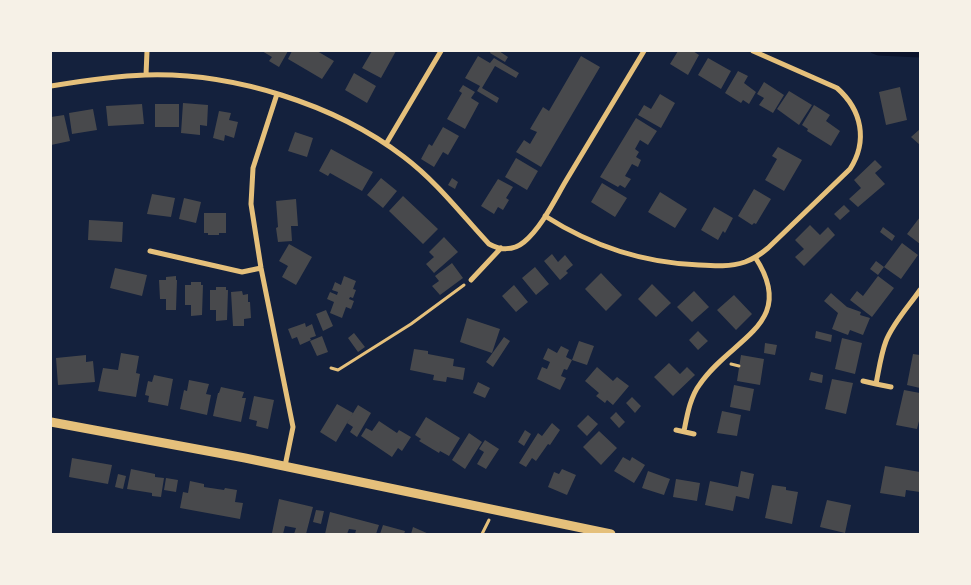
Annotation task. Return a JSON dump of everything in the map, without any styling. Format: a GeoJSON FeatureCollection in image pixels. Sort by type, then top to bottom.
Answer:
{"type":"FeatureCollection","features":[{"type":"Feature","properties":{"kind":"street"},"geometry":{"type":"LineString","coordinates":[[146,75],[147,51]]}},
{"type":"Feature","properties":{"kind":"street"},"geometry":{"type":"LineString","coordinates":[[386,144],[441,51]]}},
{"type":"Feature","properties":{"kind":"street"},"geometry":{"type":"LineString","coordinates":[[51,86],[105,78],[146,75],[197,77],[238,84],[277,94],[332,114],[359,127],[386,144],[425,174],[489,244],[501,248],[512,248],[524,242],[545,216],[644,51]]}},
{"type":"Feature","properties":{"kind":"street"},"geometry":{"type":"LineString","coordinates":[[545,216],[599,244],[644,259],[665,263],[717,266],[735,265],[755,257],[768,248],[850,170],[858,154],[861,133],[857,113],[845,94],[837,88],[753,51]]}},
{"type":"Feature","properties":{"kind":"street"},"geometry":{"type":"LineString","coordinates":[[277,94],[258,150],[251,185],[253,223],[293,427],[285,466]]}},
{"type":"Feature","properties":{"kind":"street"},"geometry":{"type":"LineString","coordinates":[[470,280],[501,248]]}},
{"type":"Feature","properties":{"kind":"street"},"geometry":{"type":"LineString","coordinates":[[150,251],[242,272],[261,268]]}},
{"type":"Feature","properties":{"kind":"street"},"geometry":{"type":"LineString","coordinates":[[684,431],[688,412],[701,382],[754,329],[766,314],[770,290],[755,257]]}},
{"type":"Feature","properties":{"kind":"street"},"geometry":{"type":"LineString","coordinates":[[876,384],[887,339],[920,290]]}},
{"type":"Feature","properties":{"kind":"street"},"geometry":{"type":"LineString","coordinates":[[863,381],[891,387]]}},
{"type":"Feature","properties":{"kind":"street"},"geometry":{"type":"LineString","coordinates":[[51,422],[285,466],[611,534]]}},
{"type":"Feature","properties":{"kind":"street"},"geometry":{"type":"LineString","coordinates":[[676,430],[694,434]]}},
{"type":"Feature","properties":{"kind":"path"},"geometry":{"type":"LineString","coordinates":[[331,368],[338,370],[411,324],[470,280]]}},
{"type":"Feature","properties":{"kind":"building"},"geometry":{"type":"Polygon","coordinates":[[[262,51],[288,51],[279,67],[269,61],[272,57],[262,51]]]}},
{"type":"Feature","properties":{"kind":"building"},"geometry":{"type":"Polygon","coordinates":[[[292,51],[317,51],[334,61],[322,79],[288,59],[292,51]]]}},
{"type":"Feature","properties":{"kind":"building"},"geometry":{"type":"Polygon","coordinates":[[[372,51],[396,51],[381,78],[362,68],[372,51]]]}},
{"type":"Feature","properties":{"kind":"building"},"geometry":{"type":"Polygon","coordinates":[[[491,51],[499,51],[508,57],[505,62],[490,53],[491,51]]]}},
{"type":"Feature","properties":{"kind":"building"},"geometry":{"type":"Polygon","coordinates":[[[678,51],[693,51],[699,55],[688,75],[670,64],[678,51]]]}},
{"type":"Feature","properties":{"kind":"building"},"geometry":{"type":"Polygon","coordinates":[[[478,56],[490,63],[494,58],[519,73],[516,78],[495,66],[482,88],[499,98],[497,103],[477,91],[480,86],[465,78],[478,56]]]}},
{"type":"Feature","properties":{"kind":"building"},"geometry":{"type":"Polygon","coordinates":[[[581,56],[600,67],[541,167],[516,152],[524,140],[530,144],[537,132],[530,129],[543,107],[549,111],[581,56]]]}},
{"type":"Feature","properties":{"kind":"building"},"geometry":{"type":"Polygon","coordinates":[[[708,58],[731,71],[721,89],[698,75],[708,58]]]}},
{"type":"Feature","properties":{"kind":"building"},"geometry":{"type":"Polygon","coordinates":[[[738,71],[748,76],[744,83],[756,92],[749,104],[743,100],[741,103],[725,93],[738,71]]]}},
{"type":"Feature","properties":{"kind":"building"},"geometry":{"type":"Polygon","coordinates":[[[354,73],[376,86],[367,103],[345,90],[354,73]]]}},
{"type":"Feature","properties":{"kind":"building"},"geometry":{"type":"Polygon","coordinates":[[[764,82],[784,95],[773,113],[759,105],[764,98],[757,94],[764,82]]]}},
{"type":"Feature","properties":{"kind":"building"},"geometry":{"type":"Polygon","coordinates":[[[463,85],[475,92],[471,98],[479,103],[465,129],[447,119],[462,93],[459,91],[463,85]]]}},
{"type":"Feature","properties":{"kind":"building"},"geometry":{"type":"Polygon","coordinates":[[[900,87],[907,120],[886,125],[879,92],[900,87]]]}},
{"type":"Feature","properties":{"kind":"building"},"geometry":{"type":"Polygon","coordinates":[[[789,91],[812,105],[799,125],[777,109],[789,91]]]}},
{"type":"Feature","properties":{"kind":"building"},"geometry":{"type":"Polygon","coordinates":[[[660,94],[675,103],[661,128],[638,115],[644,105],[651,109],[660,94]]]}},
{"type":"Feature","properties":{"kind":"building"},"geometry":{"type":"Polygon","coordinates":[[[183,103],[208,105],[207,126],[200,125],[200,135],[181,133],[183,103]]]}},
{"type":"Feature","properties":{"kind":"building"},"geometry":{"type":"Polygon","coordinates":[[[142,104],[144,124],[108,126],[106,106],[142,104]]]}},
{"type":"Feature","properties":{"kind":"building"},"geometry":{"type":"Polygon","coordinates":[[[155,104],[179,104],[179,127],[155,127],[155,104]]]}},
{"type":"Feature","properties":{"kind":"building"},"geometry":{"type":"Polygon","coordinates":[[[814,105],[830,115],[826,121],[840,131],[831,146],[807,131],[808,129],[802,125],[814,105]]]}},
{"type":"Feature","properties":{"kind":"building"},"geometry":{"type":"Polygon","coordinates":[[[93,109],[97,130],[72,134],[69,113],[93,109]]]}},
{"type":"Feature","properties":{"kind":"building"},"geometry":{"type":"Polygon","coordinates":[[[219,111],[231,113],[229,120],[238,122],[234,138],[225,135],[224,141],[213,138],[219,111]]]}},
{"type":"Feature","properties":{"kind":"building"},"geometry":{"type":"Polygon","coordinates":[[[64,115],[70,141],[51,145],[51,117],[64,115]]]}},
{"type":"Feature","properties":{"kind":"building"},"geometry":{"type":"Polygon","coordinates":[[[636,118],[657,131],[648,145],[640,140],[635,149],[639,152],[636,157],[641,160],[638,167],[632,164],[625,176],[631,179],[625,188],[620,185],[618,187],[600,177],[636,118]]]}},
{"type":"Feature","properties":{"kind":"building"},"geometry":{"type":"Polygon","coordinates":[[[443,127],[459,136],[448,155],[443,152],[434,167],[421,159],[429,144],[432,146],[443,127]]]}},
{"type":"Feature","properties":{"kind":"building"},"geometry":{"type":"Polygon","coordinates":[[[920,129],[920,145],[911,137],[920,129]]]}},
{"type":"Feature","properties":{"kind":"building"},"geometry":{"type":"Polygon","coordinates":[[[295,132],[313,138],[307,157],[288,151],[295,132]]]}},
{"type":"Feature","properties":{"kind":"building"},"geometry":{"type":"Polygon","coordinates":[[[778,147],[802,160],[784,191],[765,180],[777,159],[772,156],[778,147]]]}},
{"type":"Feature","properties":{"kind":"building"},"geometry":{"type":"Polygon","coordinates":[[[331,149],[373,172],[362,191],[330,173],[328,176],[319,171],[331,149]]]}},
{"type":"Feature","properties":{"kind":"building"},"geometry":{"type":"Polygon","coordinates":[[[516,158],[538,171],[527,190],[505,177],[516,158]]]}},
{"type":"Feature","properties":{"kind":"building"},"geometry":{"type":"Polygon","coordinates":[[[875,160],[882,167],[875,173],[885,184],[858,207],[849,199],[861,188],[854,180],[875,160]]]}},
{"type":"Feature","properties":{"kind":"building"},"geometry":{"type":"Polygon","coordinates":[[[381,178],[397,191],[383,208],[367,195],[381,178]]]}},
{"type":"Feature","properties":{"kind":"building"},"geometry":{"type":"Polygon","coordinates":[[[452,178],[458,182],[455,189],[448,185],[452,178]]]}},
{"type":"Feature","properties":{"kind":"building"},"geometry":{"type":"Polygon","coordinates":[[[498,179],[513,187],[506,198],[509,200],[503,210],[498,207],[494,214],[481,206],[498,179]]]}},
{"type":"Feature","properties":{"kind":"building"},"geometry":{"type":"Polygon","coordinates":[[[602,183],[627,198],[615,217],[591,202],[602,183]]]}},
{"type":"Feature","properties":{"kind":"building"},"geometry":{"type":"Polygon","coordinates":[[[754,189],[771,199],[756,224],[752,225],[738,216],[754,189]]]}},
{"type":"Feature","properties":{"kind":"building"},"geometry":{"type":"Polygon","coordinates":[[[660,192],[687,209],[675,228],[648,212],[660,192]]]}},
{"type":"Feature","properties":{"kind":"building"},"geometry":{"type":"Polygon","coordinates":[[[152,194],[175,198],[171,217],[147,214],[152,194]]]}},
{"type":"Feature","properties":{"kind":"building"},"geometry":{"type":"Polygon","coordinates":[[[403,196],[438,229],[423,244],[389,211],[403,196]]]}},
{"type":"Feature","properties":{"kind":"building"},"geometry":{"type":"Polygon","coordinates":[[[184,198],[201,202],[196,223],[179,219],[184,198]]]}},
{"type":"Feature","properties":{"kind":"building"},"geometry":{"type":"Polygon","coordinates":[[[296,199],[298,226],[291,226],[292,241],[278,242],[276,201],[296,199]]]}},
{"type":"Feature","properties":{"kind":"building"},"geometry":{"type":"Polygon","coordinates":[[[844,205],[850,211],[840,220],[834,214],[844,205]]]}},
{"type":"Feature","properties":{"kind":"building"},"geometry":{"type":"Polygon","coordinates":[[[714,207],[733,218],[725,233],[723,231],[718,240],[701,230],[714,207]]]}},
{"type":"Feature","properties":{"kind":"building"},"geometry":{"type":"Polygon","coordinates":[[[204,213],[226,213],[226,233],[208,235],[208,233],[204,233],[204,213]]]}},
{"type":"Feature","properties":{"kind":"building"},"geometry":{"type":"Polygon","coordinates":[[[920,217],[920,244],[907,234],[920,217]]]}},
{"type":"Feature","properties":{"kind":"building"},"geometry":{"type":"Polygon","coordinates":[[[89,220],[123,222],[122,242],[88,240],[89,220]]]}},
{"type":"Feature","properties":{"kind":"building"},"geometry":{"type":"Polygon","coordinates":[[[810,225],[820,235],[828,227],[835,235],[804,266],[795,257],[804,249],[795,240],[810,225]]]}},
{"type":"Feature","properties":{"kind":"building"},"geometry":{"type":"Polygon","coordinates":[[[883,227],[895,236],[892,241],[880,232],[883,227]]]}},
{"type":"Feature","properties":{"kind":"building"},"geometry":{"type":"Polygon","coordinates":[[[444,237],[458,252],[434,273],[426,264],[434,257],[429,252],[444,237]]]}},
{"type":"Feature","properties":{"kind":"building"},"geometry":{"type":"Polygon","coordinates":[[[902,243],[918,255],[901,279],[884,267],[902,243]]]}},
{"type":"Feature","properties":{"kind":"building"},"geometry":{"type":"Polygon","coordinates":[[[289,244],[312,257],[296,285],[282,277],[288,266],[279,261],[289,244]]]}},
{"type":"Feature","properties":{"kind":"building"},"geometry":{"type":"Polygon","coordinates":[[[552,254],[558,262],[565,255],[573,265],[560,280],[544,261],[552,254]]]}},
{"type":"Feature","properties":{"kind":"building"},"geometry":{"type":"Polygon","coordinates":[[[876,261],[884,267],[878,275],[870,269],[876,261]]]}},
{"type":"Feature","properties":{"kind":"building"},"geometry":{"type":"Polygon","coordinates":[[[452,263],[463,278],[440,295],[432,286],[439,281],[435,276],[452,263]]]}},
{"type":"Feature","properties":{"kind":"building"},"geometry":{"type":"Polygon","coordinates":[[[535,267],[549,284],[536,295],[522,278],[535,267]]]}},
{"type":"Feature","properties":{"kind":"building"},"geometry":{"type":"Polygon","coordinates":[[[115,268],[147,275],[142,296],[110,288],[115,268]]]}},
{"type":"Feature","properties":{"kind":"building"},"geometry":{"type":"Polygon","coordinates":[[[601,273],[622,295],[606,311],[585,289],[601,273]]]}},
{"type":"Feature","properties":{"kind":"building"},"geometry":{"type":"Polygon","coordinates":[[[176,276],[176,310],[166,310],[166,299],[160,299],[159,280],[166,280],[166,277],[176,276]]]}},
{"type":"Feature","properties":{"kind":"building"},"geometry":{"type":"Polygon","coordinates":[[[344,276],[356,281],[353,289],[356,290],[353,298],[350,297],[349,299],[354,301],[351,309],[346,307],[342,318],[330,313],[334,302],[327,299],[330,292],[337,295],[338,292],[332,290],[335,282],[341,285],[344,276]]]}},
{"type":"Feature","properties":{"kind":"building"},"geometry":{"type":"Polygon","coordinates":[[[878,276],[894,288],[872,317],[850,300],[857,291],[863,296],[878,276]]]}},
{"type":"Feature","properties":{"kind":"building"},"geometry":{"type":"Polygon","coordinates":[[[191,282],[201,282],[201,285],[203,285],[202,315],[191,316],[191,305],[185,305],[185,285],[191,285],[191,282]]]}},
{"type":"Feature","properties":{"kind":"building"},"geometry":{"type":"Polygon","coordinates":[[[652,284],[671,303],[656,317],[638,299],[652,284]]]}},
{"type":"Feature","properties":{"kind":"building"},"geometry":{"type":"Polygon","coordinates":[[[514,285],[528,302],[516,312],[502,296],[514,285]]]}},
{"type":"Feature","properties":{"kind":"building"},"geometry":{"type":"Polygon","coordinates":[[[216,287],[226,287],[226,290],[228,290],[227,320],[216,321],[216,310],[210,310],[210,290],[216,290],[216,287]]]}},
{"type":"Feature","properties":{"kind":"building"},"geometry":{"type":"Polygon","coordinates":[[[242,291],[243,295],[248,294],[251,318],[244,319],[244,326],[233,326],[231,292],[242,291]]]}},
{"type":"Feature","properties":{"kind":"building"},"geometry":{"type":"Polygon","coordinates":[[[694,291],[709,307],[692,322],[677,307],[694,291]]]}},
{"type":"Feature","properties":{"kind":"building"},"geometry":{"type":"Polygon","coordinates":[[[831,293],[847,307],[861,312],[860,315],[870,318],[863,335],[850,330],[848,335],[832,329],[838,313],[824,301],[831,293]]]}},
{"type":"Feature","properties":{"kind":"building"},"geometry":{"type":"Polygon","coordinates":[[[734,295],[752,314],[736,330],[717,310],[734,295]]]}},
{"type":"Feature","properties":{"kind":"building"},"geometry":{"type":"Polygon","coordinates":[[[326,310],[333,326],[323,331],[316,314],[326,310]]]}},
{"type":"Feature","properties":{"kind":"building"},"geometry":{"type":"Polygon","coordinates":[[[467,318],[500,329],[492,353],[460,342],[467,318]]]}},
{"type":"Feature","properties":{"kind":"building"},"geometry":{"type":"Polygon","coordinates":[[[305,323],[306,327],[312,324],[316,336],[300,345],[297,337],[292,339],[288,329],[305,323]]]}},
{"type":"Feature","properties":{"kind":"building"},"geometry":{"type":"Polygon","coordinates":[[[698,331],[708,341],[698,350],[689,340],[698,331]]]}},
{"type":"Feature","properties":{"kind":"building"},"geometry":{"type":"Polygon","coordinates":[[[816,331],[832,335],[831,342],[815,338],[816,331]]]}},
{"type":"Feature","properties":{"kind":"building"},"geometry":{"type":"Polygon","coordinates":[[[354,333],[365,347],[358,352],[348,338],[354,333]]]}},
{"type":"Feature","properties":{"kind":"building"},"geometry":{"type":"Polygon","coordinates":[[[322,336],[328,352],[317,356],[310,341],[322,336]]]}},
{"type":"Feature","properties":{"kind":"building"},"geometry":{"type":"Polygon","coordinates":[[[504,337],[510,341],[493,367],[486,362],[504,337]]]}},
{"type":"Feature","properties":{"kind":"building"},"geometry":{"type":"Polygon","coordinates":[[[842,338],[862,343],[855,374],[835,369],[842,338]]]}},
{"type":"Feature","properties":{"kind":"building"},"geometry":{"type":"Polygon","coordinates":[[[579,341],[594,346],[587,365],[572,360],[579,341]]]}},
{"type":"Feature","properties":{"kind":"building"},"geometry":{"type":"Polygon","coordinates":[[[765,343],[777,345],[775,355],[764,353],[765,343]]]}},
{"type":"Feature","properties":{"kind":"building"},"geometry":{"type":"Polygon","coordinates":[[[561,346],[569,350],[566,357],[572,360],[567,370],[564,369],[561,376],[566,378],[560,390],[537,379],[542,367],[547,369],[550,362],[543,359],[548,348],[557,353],[561,346]]]}},
{"type":"Feature","properties":{"kind":"building"},"geometry":{"type":"Polygon","coordinates":[[[414,349],[454,359],[453,366],[465,368],[463,380],[447,377],[446,382],[433,380],[434,375],[410,370],[414,349]]]}},
{"type":"Feature","properties":{"kind":"building"},"geometry":{"type":"Polygon","coordinates":[[[121,353],[139,356],[136,373],[140,374],[136,397],[98,391],[103,368],[118,370],[121,353]]]}},
{"type":"Feature","properties":{"kind":"building"},"geometry":{"type":"Polygon","coordinates":[[[913,354],[920,355],[920,388],[907,385],[913,354]]]}},
{"type":"Feature","properties":{"kind":"building"},"geometry":{"type":"Polygon","coordinates":[[[86,355],[86,362],[93,361],[95,382],[58,385],[56,358],[86,355]]]}},
{"type":"Feature","properties":{"kind":"building"},"geometry":{"type":"Polygon","coordinates":[[[741,355],[764,359],[760,385],[737,381],[741,355]]]}},
{"type":"Feature","properties":{"kind":"building"},"geometry":{"type":"Polygon","coordinates":[[[669,363],[680,374],[687,367],[695,375],[673,396],[654,377],[669,363]]]}},
{"type":"Feature","properties":{"kind":"building"},"geometry":{"type":"Polygon","coordinates":[[[597,367],[613,381],[617,377],[629,386],[613,405],[607,400],[605,403],[596,396],[599,393],[585,381],[597,367]]]}},
{"type":"Feature","properties":{"kind":"building"},"geometry":{"type":"Polygon","coordinates":[[[811,372],[823,375],[822,383],[809,380],[811,372]]]}},
{"type":"Feature","properties":{"kind":"building"},"geometry":{"type":"Polygon","coordinates":[[[154,375],[173,379],[168,406],[148,402],[149,396],[145,395],[148,381],[152,382],[154,375]]]}},
{"type":"Feature","properties":{"kind":"building"},"geometry":{"type":"Polygon","coordinates":[[[832,379],[853,383],[846,414],[825,409],[832,379]]]}},
{"type":"Feature","properties":{"kind":"building"},"geometry":{"type":"Polygon","coordinates":[[[189,380],[209,384],[206,394],[211,395],[207,415],[180,409],[184,390],[187,391],[189,380]]]}},
{"type":"Feature","properties":{"kind":"building"},"geometry":{"type":"Polygon","coordinates":[[[478,382],[490,388],[485,398],[473,393],[478,382]]]}},
{"type":"Feature","properties":{"kind":"building"},"geometry":{"type":"Polygon","coordinates":[[[734,385],[754,389],[750,411],[730,407],[734,385]]]}},
{"type":"Feature","properties":{"kind":"building"},"geometry":{"type":"Polygon","coordinates":[[[221,387],[244,392],[242,398],[246,398],[241,422],[213,416],[221,387]]]}},
{"type":"Feature","properties":{"kind":"building"},"geometry":{"type":"Polygon","coordinates":[[[904,390],[920,393],[920,417],[917,429],[896,425],[904,390]]]}},
{"type":"Feature","properties":{"kind":"building"},"geometry":{"type":"Polygon","coordinates":[[[254,396],[274,400],[268,429],[256,426],[257,421],[249,419],[254,396]]]}},
{"type":"Feature","properties":{"kind":"building"},"geometry":{"type":"Polygon","coordinates":[[[632,397],[641,406],[635,413],[626,403],[632,397]]]}},
{"type":"Feature","properties":{"kind":"building"},"geometry":{"type":"Polygon","coordinates":[[[337,404],[353,413],[336,442],[320,432],[337,404]]]}},
{"type":"Feature","properties":{"kind":"building"},"geometry":{"type":"Polygon","coordinates":[[[358,405],[371,413],[357,437],[350,432],[353,427],[347,423],[358,405]]]}},
{"type":"Feature","properties":{"kind":"building"},"geometry":{"type":"Polygon","coordinates":[[[722,411],[741,415],[737,436],[717,433],[722,411]]]}},
{"type":"Feature","properties":{"kind":"building"},"geometry":{"type":"Polygon","coordinates":[[[616,412],[625,422],[619,428],[610,418],[616,412]]]}},
{"type":"Feature","properties":{"kind":"building"},"geometry":{"type":"Polygon","coordinates":[[[588,415],[598,424],[587,436],[577,426],[588,415]]]}},
{"type":"Feature","properties":{"kind":"building"},"geometry":{"type":"Polygon","coordinates":[[[426,417],[460,438],[449,456],[440,451],[439,453],[419,441],[421,439],[415,435],[426,417]]]}},
{"type":"Feature","properties":{"kind":"building"},"geometry":{"type":"Polygon","coordinates":[[[379,421],[397,433],[399,430],[411,437],[402,451],[398,448],[392,457],[361,436],[366,428],[372,431],[379,421]]]}},
{"type":"Feature","properties":{"kind":"building"},"geometry":{"type":"Polygon","coordinates":[[[552,423],[560,430],[550,445],[548,444],[536,461],[532,458],[526,467],[519,463],[538,433],[542,436],[552,423]]]}},
{"type":"Feature","properties":{"kind":"building"},"geometry":{"type":"Polygon","coordinates":[[[525,430],[531,434],[524,446],[518,442],[525,430]]]}},
{"type":"Feature","properties":{"kind":"building"},"geometry":{"type":"Polygon","coordinates":[[[599,431],[617,448],[601,465],[583,447],[599,431]]]}},
{"type":"Feature","properties":{"kind":"building"},"geometry":{"type":"Polygon","coordinates":[[[469,433],[482,442],[465,469],[452,460],[469,433]]]}},
{"type":"Feature","properties":{"kind":"building"},"geometry":{"type":"Polygon","coordinates":[[[485,440],[499,449],[486,469],[477,464],[484,452],[479,449],[485,440]]]}},
{"type":"Feature","properties":{"kind":"building"},"geometry":{"type":"Polygon","coordinates":[[[623,457],[630,461],[632,457],[645,465],[634,483],[614,471],[623,457]]]}},
{"type":"Feature","properties":{"kind":"building"},"geometry":{"type":"Polygon","coordinates":[[[72,458],[112,465],[108,484],[69,477],[72,458]]]}},
{"type":"Feature","properties":{"kind":"building"},"geometry":{"type":"Polygon","coordinates":[[[885,466],[920,472],[920,492],[906,490],[905,497],[880,493],[885,466]]]}},
{"type":"Feature","properties":{"kind":"building"},"geometry":{"type":"Polygon","coordinates":[[[131,469],[164,478],[161,497],[152,496],[152,493],[127,489],[131,469]]]}},
{"type":"Feature","properties":{"kind":"building"},"geometry":{"type":"Polygon","coordinates":[[[562,469],[576,475],[567,495],[548,487],[554,472],[559,474],[562,469]]]}},
{"type":"Feature","properties":{"kind":"building"},"geometry":{"type":"Polygon","coordinates":[[[648,471],[670,479],[664,495],[642,488],[648,471]]]}},
{"type":"Feature","properties":{"kind":"building"},"geometry":{"type":"Polygon","coordinates":[[[741,471],[754,474],[749,499],[736,496],[733,511],[705,505],[710,481],[738,487],[741,471]]]}},
{"type":"Feature","properties":{"kind":"building"},"geometry":{"type":"Polygon","coordinates":[[[118,474],[126,476],[123,489],[115,487],[118,474]]]}},
{"type":"Feature","properties":{"kind":"building"},"geometry":{"type":"Polygon","coordinates":[[[166,478],[178,480],[176,492],[164,490],[166,478]]]}},
{"type":"Feature","properties":{"kind":"building"},"geometry":{"type":"Polygon","coordinates":[[[676,479],[700,483],[697,501],[673,497],[676,479]]]}},
{"type":"Feature","properties":{"kind":"building"},"geometry":{"type":"Polygon","coordinates":[[[190,481],[204,484],[204,487],[237,490],[235,502],[243,503],[240,519],[180,508],[183,492],[188,493],[190,481]]]}},
{"type":"Feature","properties":{"kind":"building"},"geometry":{"type":"Polygon","coordinates":[[[772,485],[786,487],[786,490],[798,492],[792,524],[765,518],[772,485]]]}},
{"type":"Feature","properties":{"kind":"building"},"geometry":{"type":"Polygon","coordinates":[[[279,499],[313,507],[306,534],[294,534],[296,528],[285,526],[283,534],[272,533],[279,499]]]}},
{"type":"Feature","properties":{"kind":"building"},"geometry":{"type":"Polygon","coordinates":[[[827,500],[851,505],[845,533],[820,527],[827,500]]]}},
{"type":"Feature","properties":{"kind":"building"},"geometry":{"type":"Polygon","coordinates":[[[316,510],[324,511],[321,524],[313,522],[316,510]]]}},
{"type":"Feature","properties":{"kind":"building"},"geometry":{"type":"Polygon","coordinates":[[[330,512],[379,525],[376,534],[355,534],[356,530],[349,529],[347,534],[325,534],[330,512]]]}},
{"type":"Feature","properties":{"kind":"building"},"geometry":{"type":"Polygon","coordinates":[[[383,525],[405,531],[404,534],[380,534],[383,525]]]}},
{"type":"Feature","properties":{"kind":"building"},"geometry":{"type":"Polygon","coordinates":[[[413,527],[429,534],[411,534],[413,527]]]}},
{"type":"Feature","properties":{"kind":"waterway"},"geometry":{"type":"LineString","coordinates":[[873,51],[878,53],[920,55]]}}]}
